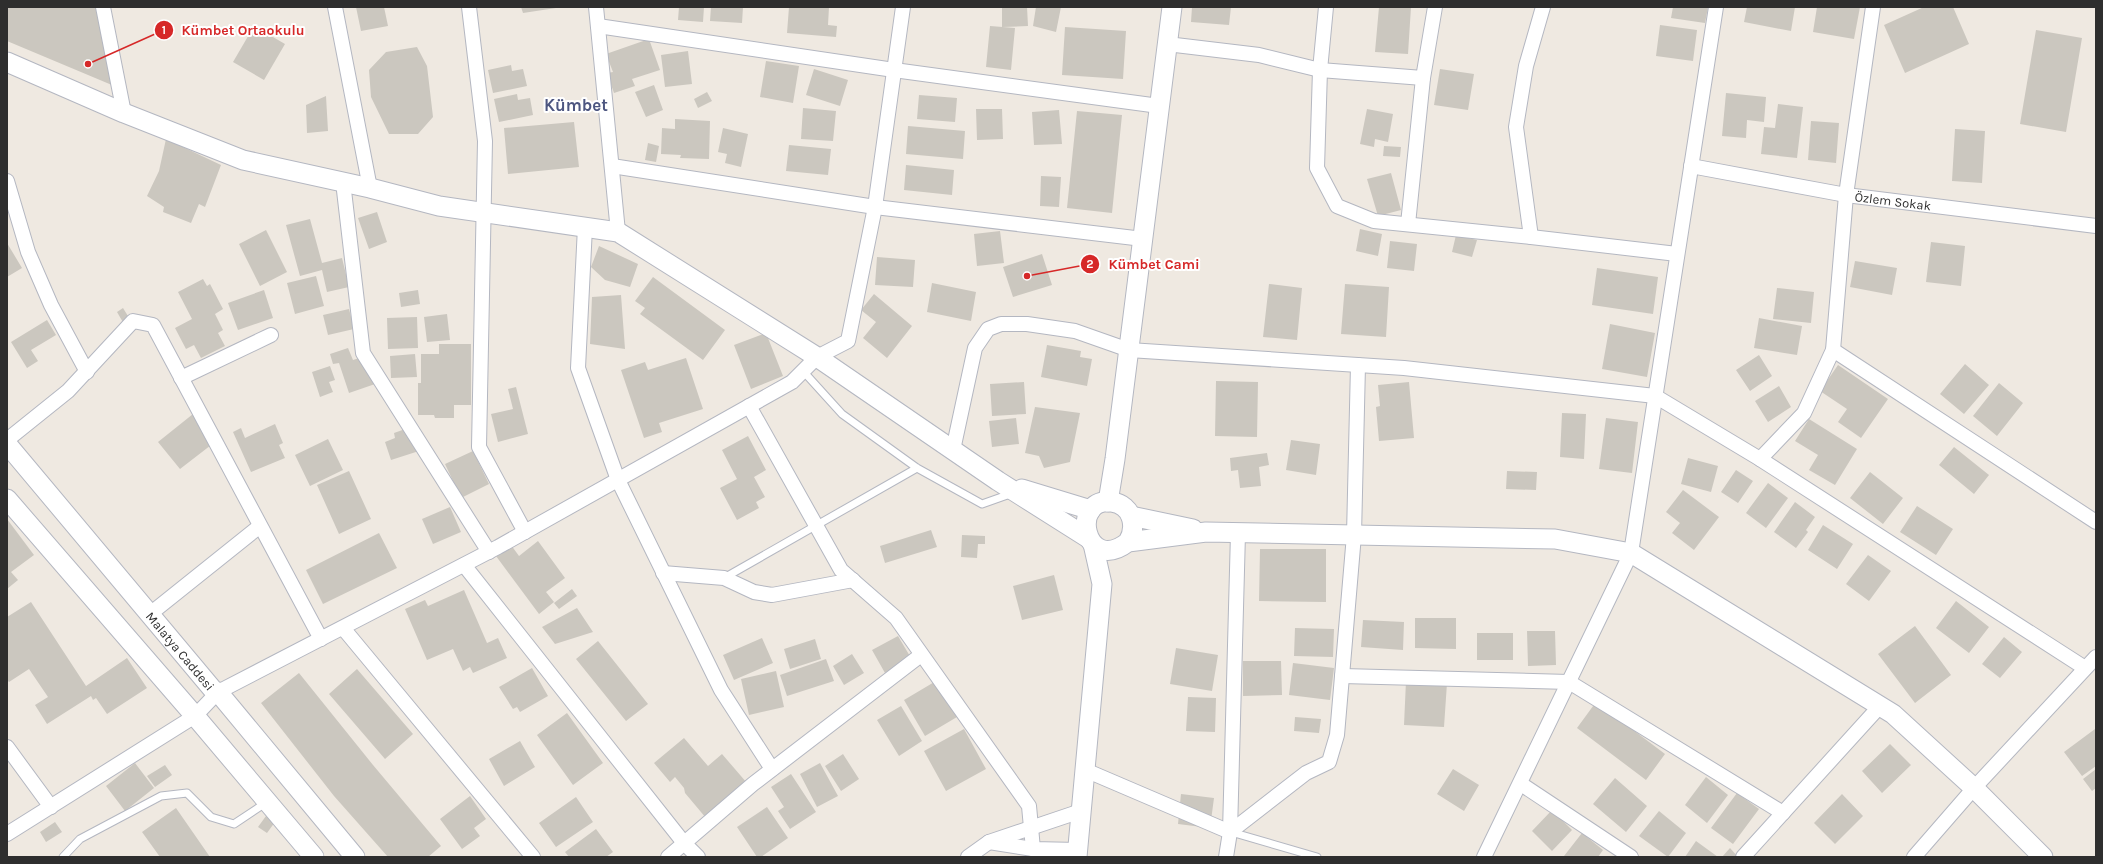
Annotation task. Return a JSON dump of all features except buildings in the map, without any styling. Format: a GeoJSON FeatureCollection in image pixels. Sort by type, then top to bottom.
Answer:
{"type":"FeatureCollection","features":[{"type":"Feature","properties":{"kind":"street"},"geometry":{"type":"LineString","coordinates":[[103,7],[124,113]]}},
{"type":"Feature","properties":{"kind":"street"},"geometry":{"type":"LineString","coordinates":[[335,7],[370,188]]}},
{"type":"Feature","properties":{"kind":"street"},"geometry":{"type":"LineString","coordinates":[[469,7],[485,141],[485,212],[479,447],[525,532]]}},
{"type":"Feature","properties":{"kind":"street"},"geometry":{"type":"LineString","coordinates":[[596,7],[618,232]]}},
{"type":"Feature","properties":{"kind":"street"},"geometry":{"type":"LineString","coordinates":[[7,834],[195,716],[218,692],[525,532],[792,382],[817,357],[848,341],[875,207],[903,7]]}},
{"type":"Feature","properties":{"kind":"street"},"geometry":{"type":"LineString","coordinates":[[1326,7],[1320,70],[1317,168],[1337,206],[1374,221],[1531,236],[1677,254]]}},
{"type":"Feature","properties":{"kind":"street"},"geometry":{"type":"LineString","coordinates":[[1408,224],[1423,78],[1435,7]]}},
{"type":"Feature","properties":{"kind":"street"},"geometry":{"type":"LineString","coordinates":[[1531,236],[1516,127],[1526,66],[1543,7]]}},
{"type":"Feature","properties":{"kind":"street"},"geometry":{"type":"LineString","coordinates":[[1484,857],[1521,784],[1631,553],[1716,7]]}},
{"type":"Feature","properties":{"kind":"street"},"geometry":{"type":"LineString","coordinates":[[1760,459],[1804,412],[1833,350],[1846,195],[1873,7]]}},
{"type":"Feature","properties":{"kind":"street"},"geometry":{"type":"LineString","coordinates":[[1102,584],[1124,545],[1133,534],[1134,525],[1122,508],[1115,459],[1167,44],[1168,8]]}},
{"type":"Feature","properties":{"kind":"street"},"geometry":{"type":"LineString","coordinates":[[598,26],[894,70],[1159,106]]}},
{"type":"Feature","properties":{"kind":"street"},"geometry":{"type":"LineString","coordinates":[[1167,44],[1259,55],[1320,70],[1423,78]]}},
{"type":"Feature","properties":{"kind":"street"},"geometry":{"type":"LineString","coordinates":[[7,62],[124,113],[243,160],[370,188],[439,206],[618,232],[817,357],[998,481],[1102,549],[1111,550],[1124,545],[1206,532],[1555,540],[1631,553],[1893,714],[1974,788],[2043,857]]}},
{"type":"Feature","properties":{"kind":"street"},"geometry":{"type":"LineString","coordinates":[[612,166],[875,207],[1143,239]]}},
{"type":"Feature","properties":{"kind":"street","name":"Özlem Sokak"},"geometry":{"type":"LineString","coordinates":[[1691,166],[1846,195],[2096,226]]}},
{"type":"Feature","properties":{"kind":"street"},"geometry":{"type":"LineString","coordinates":[[7,180],[28,252],[51,305],[87,372]]}},
{"type":"Feature","properties":{"kind":"street"},"geometry":{"type":"LineString","coordinates":[[343,182],[363,353],[489,552]]}},
{"type":"Feature","properties":{"kind":"street"},"geometry":{"type":"LineString","coordinates":[[585,227],[578,368],[618,480],[663,573],[721,690],[772,768]]}},
{"type":"Feature","properties":{"kind":"street"},"geometry":{"type":"LineString","coordinates":[[7,440],[68,391],[133,321],[153,325],[321,639]]}},
{"type":"Feature","properties":{"kind":"street"},"geometry":{"type":"LineString","coordinates":[[953,450],[975,348],[988,329],[1001,324],[1027,324],[1074,331],[1129,350],[1404,368],[1655,396],[1760,459],[2086,668]]}},
{"type":"Feature","properties":{"kind":"street"},"geometry":{"type":"LineString","coordinates":[[181,378],[271,335]]}},
{"type":"Feature","properties":{"kind":"street"},"geometry":{"type":"LineString","coordinates":[[1833,350],[2096,522]]}},
{"type":"Feature","properties":{"kind":"street"},"geometry":{"type":"LineString","coordinates":[[1230,832],[1306,773],[1330,762],[1336,735],[1354,535],[1358,365]]}},
{"type":"Feature","properties":{"kind":"street"},"geometry":{"type":"LineString","coordinates":[[749,406],[841,570],[896,618],[1029,806],[1033,849]]}},
{"type":"Feature","properties":{"kind":"street","name":"Malatya Caddesi"},"geometry":{"type":"LineString","coordinates":[[7,444],[214,691],[218,692],[355,857]]}},
{"type":"Feature","properties":{"kind":"street"},"geometry":{"type":"LineString","coordinates":[[998,481],[1091,510]]}},
{"type":"Feature","properties":{"kind":"street"},"geometry":{"type":"LineString","coordinates":[[7,499],[195,716],[314,857]]}},
{"type":"Feature","properties":{"kind":"street"},"geometry":{"type":"LineString","coordinates":[[989,842],[1077,854],[1102,584],[1091,541],[1085,529],[1086,519],[1091,510],[1099,504],[1122,508],[1206,532]]}},
{"type":"Feature","properties":{"kind":"street"},"geometry":{"type":"LineString","coordinates":[[150,614],[260,526]]}},
{"type":"Feature","properties":{"kind":"street"},"geometry":{"type":"LineString","coordinates":[[1226,857],[1230,832],[1238,533]]}},
{"type":"Feature","properties":{"kind":"street"},"geometry":{"type":"LineString","coordinates":[[464,565],[684,843],[698,857]]}},
{"type":"Feature","properties":{"kind":"street"},"geometry":{"type":"LineString","coordinates":[[663,573],[724,578],[754,592],[772,595],[853,580]]}},
{"type":"Feature","properties":{"kind":"street"},"geometry":{"type":"LineString","coordinates":[[343,628],[534,857]]}},
{"type":"Feature","properties":{"kind":"street"},"geometry":{"type":"LineString","coordinates":[[668,857],[772,768],[921,655]]}},
{"type":"Feature","properties":{"kind":"street"},"geometry":{"type":"LineString","coordinates":[[1914,857],[1974,788],[2096,657]]}},
{"type":"Feature","properties":{"kind":"street"},"geometry":{"type":"LineString","coordinates":[[1342,676],[1569,682],[1783,813]]}},
{"type":"Feature","properties":{"kind":"street"},"geometry":{"type":"LineString","coordinates":[[1743,857],[1880,706]]}},
{"type":"Feature","properties":{"kind":"street"},"geometry":{"type":"LineString","coordinates":[[7,747],[51,807]]}},
{"type":"Feature","properties":{"kind":"street"},"geometry":{"type":"LineString","coordinates":[[1085,770],[1230,832]]}},
{"type":"Feature","properties":{"kind":"street"},"geometry":{"type":"LineString","coordinates":[[1521,784],[1631,857]]}},
{"type":"Feature","properties":{"kind":"street"},"geometry":{"type":"LineString","coordinates":[[968,857],[989,842],[1081,810]]}},
{"type":"Feature","properties":{"kind":"lane"},"geometry":{"type":"LineString","coordinates":[[803,371],[842,414],[917,468],[982,504],[1016,492]]}},
{"type":"Feature","properties":{"kind":"lane"},"geometry":{"type":"LineString","coordinates":[[724,578],[917,468]]}},
{"type":"Feature","properties":{"kind":"lane"},"geometry":{"type":"LineString","coordinates":[[63,857],[80,839],[162,796],[187,793],[211,817],[234,824],[267,802]]}},
{"type":"Feature","properties":{"kind":"lane"},"geometry":{"type":"LineString","coordinates":[[1230,832],[1317,857]]}},
{"type":"Feature","properties":{"kind":"place","name":"Kümbet Ortaokulu"},"geometry":{"type":"Point","coordinates":[88,64]}},
{"type":"Feature","properties":{"kind":"place","name":"Kümbet Cami"},"geometry":{"type":"Point","coordinates":[1027,276]}},
{"type":"Feature","properties":{"kind":"district","name":"Kümbet"},"geometry":{"type":"Point","coordinates":[576,105]}}]}
